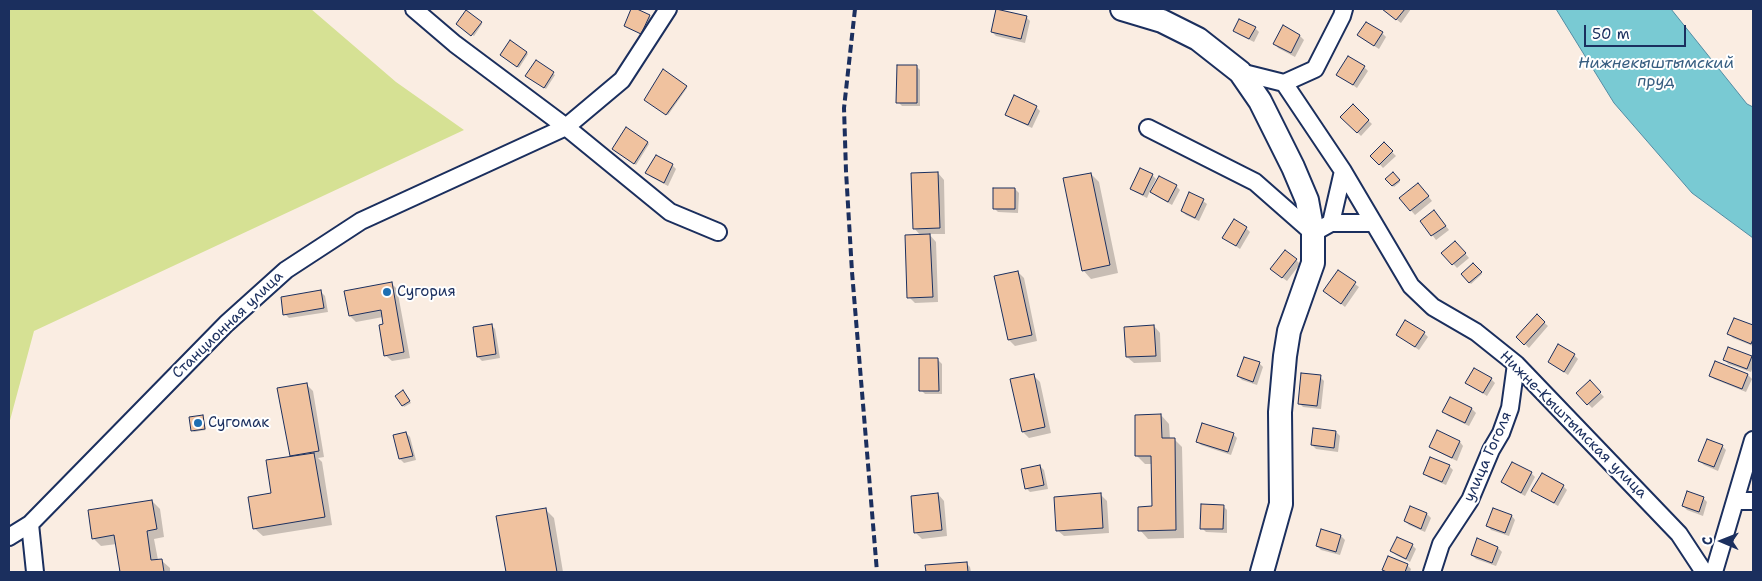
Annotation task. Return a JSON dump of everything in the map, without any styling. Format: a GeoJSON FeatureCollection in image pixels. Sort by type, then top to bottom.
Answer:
{"type":"FeatureCollection","features":[{"type":"Feature","properties":{"kind":"main road"},"geometry":{"type":"LineString","coordinates":[[1122,9],[1162,21],[1198,39],[1240,72],[1260,101],[1322,228],[1289,331],[1280,412],[1281,504],[1262,572]]}},
{"type":"Feature","properties":{"kind":"street"},"geometry":{"type":"LineString","coordinates":[[414,9],[455,44],[566,128],[670,212],[718,232]]}},
{"type":"Feature","properties":{"kind":"street","name":"Станционная улица"},"geometry":{"type":"LineString","coordinates":[[9,537],[30,524],[226,324],[286,270],[361,221],[566,128],[622,80],[668,9]]}},
{"type":"Feature","properties":{"kind":"street"},"geometry":{"type":"LineString","coordinates":[[1240,72],[1284,83],[1315,69],[1344,9]]}},
{"type":"Feature","properties":{"kind":"street","name":"Нижне-Кыштымская улица"},"geometry":{"type":"LineString","coordinates":[[1284,83],[1343,171],[1411,286],[1433,307],[1476,332],[1516,364],[1679,534],[1704,572]]}},
{"type":"Feature","properties":{"kind":"street"},"geometry":{"type":"LineString","coordinates":[[1148,128],[1254,182],[1322,228],[1373,223]]}},
{"type":"Feature","properties":{"kind":"street"},"geometry":{"type":"LineString","coordinates":[[1322,228],[1343,171]]}},
{"type":"Feature","properties":{"kind":"street","name":"улица Гоголя"},"geometry":{"type":"LineString","coordinates":[[1432,572],[1440,544],[1470,500],[1491,450],[1501,433],[1510,408],[1516,364]]}},
{"type":"Feature","properties":{"kind":"street"},"geometry":{"type":"LineString","coordinates":[[1714,572],[1753,440]]}},
{"type":"Feature","properties":{"kind":"street"},"geometry":{"type":"LineString","coordinates":[[1735,502],[1753,501]]}},
{"type":"Feature","properties":{"kind":"street"},"geometry":{"type":"LineString","coordinates":[[30,524],[35,572]]}},
{"type":"Feature","properties":{"kind":"green space"},"geometry":{"type":"Polygon","coordinates":[[[9,9],[311,9],[396,82],[464,130],[34,331],[9,424],[9,9]]]}},
{"type":"Feature","properties":{"kind":"water","name":"Нижнекыштымский пруд"},"geometry":{"type":"Polygon","coordinates":[[[1556,9],[1671,9],[1747,104],[1753,107],[1753,238],[1692,193],[1614,103],[1556,9]]]}},
{"type":"Feature","properties":{"kind":"building"},"geometry":{"type":"Polygon","coordinates":[[[631,9],[637,9],[650,15],[641,34],[624,26],[631,9]]]}},
{"type":"Feature","properties":{"kind":"building"},"geometry":{"type":"Polygon","coordinates":[[[996,9],[1027,16],[1021,39],[991,32],[996,9]]]}},
{"type":"Feature","properties":{"kind":"building"},"geometry":{"type":"Polygon","coordinates":[[[1382,9],[1405,9],[1396,20],[1382,9]]]}},
{"type":"Feature","properties":{"kind":"building"},"geometry":{"type":"Polygon","coordinates":[[[466,10],[482,22],[471,36],[456,24],[466,10]]]}},
{"type":"Feature","properties":{"kind":"building"},"geometry":{"type":"Polygon","coordinates":[[[1239,19],[1256,27],[1249,39],[1233,31],[1239,19]]]}},
{"type":"Feature","properties":{"kind":"building"},"geometry":{"type":"Polygon","coordinates":[[[1366,22],[1383,32],[1374,46],[1357,35],[1366,22]]]}},
{"type":"Feature","properties":{"kind":"building"},"geometry":{"type":"Polygon","coordinates":[[[1283,25],[1300,35],[1291,53],[1273,44],[1283,25]]]}},
{"type":"Feature","properties":{"kind":"building"},"geometry":{"type":"Polygon","coordinates":[[[510,40],[527,52],[517,67],[500,55],[510,40]]]}},
{"type":"Feature","properties":{"kind":"building"},"geometry":{"type":"Polygon","coordinates":[[[1348,56],[1365,66],[1353,85],[1336,75],[1348,56]]]}},
{"type":"Feature","properties":{"kind":"building"},"geometry":{"type":"Polygon","coordinates":[[[536,60],[554,72],[544,88],[525,76],[536,60]]]}},
{"type":"Feature","properties":{"kind":"building"},"geometry":{"type":"Polygon","coordinates":[[[897,65],[917,65],[917,103],[896,103],[897,65]]]}},
{"type":"Feature","properties":{"kind":"building"},"geometry":{"type":"Polygon","coordinates":[[[663,69],[687,86],[666,115],[644,100],[663,69]]]}},
{"type":"Feature","properties":{"kind":"building"},"geometry":{"type":"Polygon","coordinates":[[[1014,95],[1037,106],[1028,125],[1005,115],[1014,95]]]}},
{"type":"Feature","properties":{"kind":"building"},"geometry":{"type":"Polygon","coordinates":[[[1353,104],[1369,120],[1357,133],[1340,117],[1353,104]]]}},
{"type":"Feature","properties":{"kind":"building"},"geometry":{"type":"Polygon","coordinates":[[[626,127],[648,142],[634,164],[612,149],[626,127]]]}},
{"type":"Feature","properties":{"kind":"building"},"geometry":{"type":"Polygon","coordinates":[[[1384,142],[1393,151],[1379,165],[1370,156],[1384,142]]]}},
{"type":"Feature","properties":{"kind":"building"},"geometry":{"type":"Polygon","coordinates":[[[656,155],[673,164],[664,183],[645,173],[656,155]]]}},
{"type":"Feature","properties":{"kind":"building"},"geometry":{"type":"Polygon","coordinates":[[[1140,168],[1153,174],[1143,195],[1130,189],[1140,168]]]}},
{"type":"Feature","properties":{"kind":"building"},"geometry":{"type":"Polygon","coordinates":[[[938,172],[940,228],[913,229],[911,173],[938,172]]]}},
{"type":"Feature","properties":{"kind":"building"},"geometry":{"type":"Polygon","coordinates":[[[1393,172],[1400,180],[1392,186],[1385,179],[1393,172]]]}},
{"type":"Feature","properties":{"kind":"building"},"geometry":{"type":"Polygon","coordinates":[[[1091,173],[1110,265],[1082,271],[1063,178],[1091,173]]]}},
{"type":"Feature","properties":{"kind":"building"},"geometry":{"type":"Polygon","coordinates":[[[1159,176],[1177,185],[1168,202],[1150,192],[1159,176]]]}},
{"type":"Feature","properties":{"kind":"building"},"geometry":{"type":"Polygon","coordinates":[[[1418,183],[1429,196],[1410,211],[1399,198],[1418,183]]]}},
{"type":"Feature","properties":{"kind":"building"},"geometry":{"type":"Polygon","coordinates":[[[993,188],[1015,188],[1015,209],[993,209],[993,188]]]}},
{"type":"Feature","properties":{"kind":"building"},"geometry":{"type":"Polygon","coordinates":[[[1189,192],[1204,199],[1195,218],[1181,211],[1189,192]]]}},
{"type":"Feature","properties":{"kind":"building"},"geometry":{"type":"Polygon","coordinates":[[[1434,210],[1446,226],[1431,236],[1420,221],[1434,210]]]}},
{"type":"Feature","properties":{"kind":"building"},"geometry":{"type":"Polygon","coordinates":[[[1234,219],[1247,227],[1236,246],[1222,238],[1234,219]]]}},
{"type":"Feature","properties":{"kind":"building"},"geometry":{"type":"Polygon","coordinates":[[[930,234],[933,297],[907,298],[905,235],[930,234]]]}},
{"type":"Feature","properties":{"kind":"building"},"geometry":{"type":"Polygon","coordinates":[[[1455,241],[1466,253],[1452,265],[1441,253],[1455,241]]]}},
{"type":"Feature","properties":{"kind":"building"},"geometry":{"type":"Polygon","coordinates":[[[1285,250],[1297,259],[1282,278],[1270,269],[1285,250]]]}},
{"type":"Feature","properties":{"kind":"building"},"geometry":{"type":"Polygon","coordinates":[[[1473,263],[1482,272],[1469,283],[1461,274],[1473,263]]]}},
{"type":"Feature","properties":{"kind":"building"},"geometry":{"type":"Polygon","coordinates":[[[1338,270],[1356,282],[1341,304],[1323,291],[1338,270]]]}},
{"type":"Feature","properties":{"kind":"building"},"geometry":{"type":"Polygon","coordinates":[[[1018,271],[1032,335],[1008,340],[994,276],[1018,271]]]}},
{"type":"Feature","properties":{"kind":"building"},"geometry":{"type":"Polygon","coordinates":[[[392,282],[404,352],[384,356],[379,325],[383,324],[381,310],[349,316],[344,291],[392,282]]]}},
{"type":"Feature","properties":{"kind":"building"},"geometry":{"type":"Polygon","coordinates":[[[321,290],[324,308],[283,315],[281,297],[321,290]]]}},
{"type":"Feature","properties":{"kind":"building"},"geometry":{"type":"Polygon","coordinates":[[[1537,314],[1545,322],[1524,345],[1516,337],[1537,314]]]}},
{"type":"Feature","properties":{"kind":"building"},"geometry":{"type":"Polygon","coordinates":[[[1734,318],[1753,325],[1751,344],[1727,334],[1734,318]]]}},
{"type":"Feature","properties":{"kind":"building"},"geometry":{"type":"Polygon","coordinates":[[[1405,320],[1425,332],[1415,347],[1396,335],[1405,320]]]}},
{"type":"Feature","properties":{"kind":"building"},"geometry":{"type":"Polygon","coordinates":[[[492,324],[496,354],[477,357],[473,327],[492,324]]]}},
{"type":"Feature","properties":{"kind":"building"},"geometry":{"type":"Polygon","coordinates":[[[1154,325],[1156,356],[1126,357],[1124,327],[1154,325]]]}},
{"type":"Feature","properties":{"kind":"building"},"geometry":{"type":"Polygon","coordinates":[[[1558,344],[1575,354],[1564,372],[1548,362],[1558,344]]]}},
{"type":"Feature","properties":{"kind":"building"},"geometry":{"type":"Polygon","coordinates":[[[1728,347],[1752,356],[1747,369],[1723,360],[1728,347]]]}},
{"type":"Feature","properties":{"kind":"building"},"geometry":{"type":"Polygon","coordinates":[[[1244,357],[1260,362],[1253,382],[1237,376],[1244,357]]]}},
{"type":"Feature","properties":{"kind":"building"},"geometry":{"type":"Polygon","coordinates":[[[919,358],[938,358],[939,391],[919,391],[919,358]]]}},
{"type":"Feature","properties":{"kind":"building"},"geometry":{"type":"Polygon","coordinates":[[[1715,361],[1748,374],[1742,389],[1709,376],[1715,361]]]}},
{"type":"Feature","properties":{"kind":"building"},"geometry":{"type":"Polygon","coordinates":[[[1474,368],[1492,378],[1483,393],[1465,383],[1474,368]]]}},
{"type":"Feature","properties":{"kind":"building"},"geometry":{"type":"Polygon","coordinates":[[[1301,373],[1321,375],[1317,406],[1298,404],[1301,373]]]}},
{"type":"Feature","properties":{"kind":"building"},"geometry":{"type":"Polygon","coordinates":[[[1034,374],[1045,427],[1022,432],[1010,379],[1034,374]]]}},
{"type":"Feature","properties":{"kind":"building"},"geometry":{"type":"Polygon","coordinates":[[[1590,380],[1601,392],[1587,405],[1576,393],[1590,380]]]}},
{"type":"Feature","properties":{"kind":"building"},"geometry":{"type":"Polygon","coordinates":[[[307,383],[319,451],[290,456],[277,388],[307,383]]]}},
{"type":"Feature","properties":{"kind":"building"},"geometry":{"type":"Polygon","coordinates":[[[403,390],[410,401],[402,406],[395,396],[403,390]]]}},
{"type":"Feature","properties":{"kind":"building"},"geometry":{"type":"Polygon","coordinates":[[[1450,397],[1472,408],[1465,423],[1442,412],[1450,397]]]}},
{"type":"Feature","properties":{"kind":"building"},"geometry":{"type":"Polygon","coordinates":[[[1161,414],[1162,438],[1175,438],[1176,530],[1138,531],[1138,507],[1152,506],[1151,456],[1135,456],[1135,415],[1161,414]]]}},
{"type":"Feature","properties":{"kind":"building"},"geometry":{"type":"Polygon","coordinates":[[[203,415],[205,429],[191,431],[189,417],[203,415]]]}},
{"type":"Feature","properties":{"kind":"building"},"geometry":{"type":"Polygon","coordinates":[[[1202,423],[1234,433],[1228,452],[1196,442],[1202,423]]]}},
{"type":"Feature","properties":{"kind":"building"},"geometry":{"type":"Polygon","coordinates":[[[1313,428],[1336,431],[1334,448],[1311,445],[1313,428]]]}},
{"type":"Feature","properties":{"kind":"building"},"geometry":{"type":"Polygon","coordinates":[[[1437,430],[1460,441],[1452,458],[1429,447],[1437,430]]]}},
{"type":"Feature","properties":{"kind":"building"},"geometry":{"type":"Polygon","coordinates":[[[406,432],[413,456],[399,459],[393,435],[406,432]]]}},
{"type":"Feature","properties":{"kind":"building"},"geometry":{"type":"Polygon","coordinates":[[[1707,439],[1723,445],[1714,467],[1698,461],[1707,439]]]}},
{"type":"Feature","properties":{"kind":"building"},"geometry":{"type":"Polygon","coordinates":[[[314,453],[325,517],[253,529],[248,497],[271,493],[266,460],[314,453]]]}},
{"type":"Feature","properties":{"kind":"building"},"geometry":{"type":"Polygon","coordinates":[[[1430,457],[1450,465],[1442,482],[1423,474],[1430,457]]]}},
{"type":"Feature","properties":{"kind":"building"},"geometry":{"type":"Polygon","coordinates":[[[1512,462],[1532,472],[1521,493],[1501,482],[1512,462]]]}},
{"type":"Feature","properties":{"kind":"building"},"geometry":{"type":"Polygon","coordinates":[[[1040,465],[1044,485],[1025,489],[1021,469],[1040,465]]]}},
{"type":"Feature","properties":{"kind":"building"},"geometry":{"type":"Polygon","coordinates":[[[1542,473],[1564,485],[1554,503],[1531,491],[1542,473]]]}},
{"type":"Feature","properties":{"kind":"building"},"geometry":{"type":"Polygon","coordinates":[[[1687,491],[1704,497],[1699,512],[1682,506],[1687,491]]]}},
{"type":"Feature","properties":{"kind":"building"},"geometry":{"type":"Polygon","coordinates":[[[938,493],[942,530],[914,533],[911,496],[938,493]]]}},
{"type":"Feature","properties":{"kind":"building"},"geometry":{"type":"Polygon","coordinates":[[[1101,493],[1103,528],[1056,531],[1054,497],[1101,493]]]}},
{"type":"Feature","properties":{"kind":"building"},"geometry":{"type":"Polygon","coordinates":[[[152,500],[157,529],[147,531],[151,560],[162,559],[164,572],[120,572],[114,535],[92,539],[88,510],[152,500]]]}},
{"type":"Feature","properties":{"kind":"building"},"geometry":{"type":"Polygon","coordinates":[[[1201,504],[1224,505],[1223,529],[1200,529],[1201,504]]]}},
{"type":"Feature","properties":{"kind":"building"},"geometry":{"type":"Polygon","coordinates":[[[1410,506],[1427,513],[1421,529],[1404,521],[1410,506]]]}},
{"type":"Feature","properties":{"kind":"building"},"geometry":{"type":"Polygon","coordinates":[[[546,508],[557,572],[506,572],[496,516],[546,508]]]}},
{"type":"Feature","properties":{"kind":"building"},"geometry":{"type":"Polygon","coordinates":[[[1493,508],[1512,515],[1505,533],[1486,526],[1493,508]]]}},
{"type":"Feature","properties":{"kind":"building"},"geometry":{"type":"Polygon","coordinates":[[[1321,529],[1341,535],[1336,552],[1316,546],[1321,529]]]}},
{"type":"Feature","properties":{"kind":"building"},"geometry":{"type":"Polygon","coordinates":[[[1397,537],[1413,544],[1406,559],[1390,551],[1397,537]]]}},
{"type":"Feature","properties":{"kind":"building"},"geometry":{"type":"Polygon","coordinates":[[[1477,538],[1498,547],[1492,563],[1471,555],[1477,538]]]}},
{"type":"Feature","properties":{"kind":"building"},"geometry":{"type":"Polygon","coordinates":[[[1388,556],[1408,564],[1405,572],[1387,572],[1382,570],[1388,556]]]}},
{"type":"Feature","properties":{"kind":"building"},"geometry":{"type":"Polygon","coordinates":[[[967,562],[968,572],[926,572],[925,565],[967,562]]]}},
{"type":"Feature","properties":{"kind":"railway"},"geometry":{"type":"LineString","coordinates":[[855,9],[844,108],[846,171],[852,272],[877,572]]}},
{"type":"Feature","properties":{"kind":"place","name":"Сугория"},"geometry":{"type":"Point","coordinates":[387,292]}},
{"type":"Feature","properties":{"kind":"place","name":"Сугомак"},"geometry":{"type":"Point","coordinates":[198,423]}}]}
